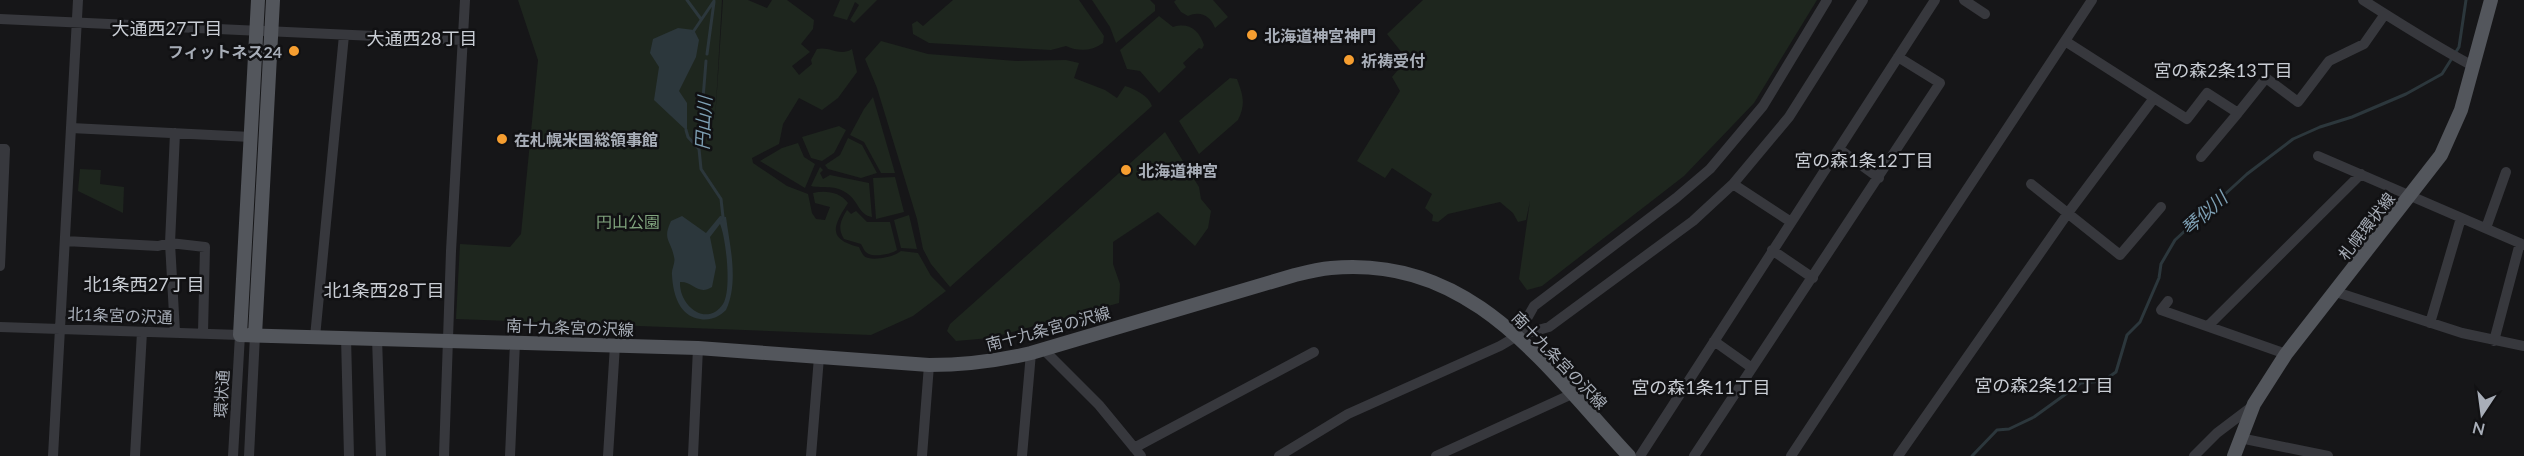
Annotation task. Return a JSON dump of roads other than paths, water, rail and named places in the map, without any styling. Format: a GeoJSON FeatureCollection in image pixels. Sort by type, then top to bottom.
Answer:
{"type":"FeatureCollection","features":[{"type":"Feature","properties":{"kind":"main road"},"geometry":{"type":"LineString","coordinates":[[240,335],[258,0]]}},
{"type":"Feature","properties":{"kind":"main road"},"geometry":{"type":"LineString","coordinates":[[255,335],[273,0]]}},
{"type":"Feature","properties":{"kind":"main road","name":"札幌環状線"},"geometry":{"type":"LineString","coordinates":[[2234,456],[2254,404],[2286,354],[2441,155],[2456,125],[2468,64],[2490,0]]}},
{"type":"Feature","properties":{"kind":"main road","name":"南十九条宮の沢線"},"geometry":{"type":"LineString","coordinates":[[240,335],[698,348],[930,365],[986,362],[1037,351],[1295,275],[1331,268],[1366,268],[1433,282],[1460,293],[1490,312],[1517,336],[1629,456]]}},
{"type":"Feature","properties":{"kind":"street"},"geometry":{"type":"LineString","coordinates":[[53,456],[78,0]]}},
{"type":"Feature","properties":{"kind":"street"},"geometry":{"type":"LineString","coordinates":[[444,456],[465,0]]}},
{"type":"Feature","properties":{"kind":"street"},"geometry":{"type":"LineString","coordinates":[[1517,336],[1534,306],[1676,198],[1710,169],[1763,106],[1827,0]]}},
{"type":"Feature","properties":{"kind":"street"},"geometry":{"type":"LineString","coordinates":[[1279,456],[1348,414],[1500,346],[1517,336],[1549,327],[1693,221],[1733,184],[1789,117],[1863,0]]}},
{"type":"Feature","properties":{"kind":"street"},"geometry":{"type":"LineString","coordinates":[[1640,456],[1935,0]]}},
{"type":"Feature","properties":{"kind":"street"},"geometry":{"type":"LineString","coordinates":[[1964,0],[1985,14]]}},
{"type":"Feature","properties":{"kind":"street"},"geometry":{"type":"LineString","coordinates":[[1791,456],[2092,0]]}},
{"type":"Feature","properties":{"kind":"street"},"geometry":{"type":"LineString","coordinates":[[2363,0],[2424,37],[2436,47],[2468,64]]}},
{"type":"Feature","properties":{"kind":"street"},"geometry":{"type":"LineString","coordinates":[[2201,157],[2266,78],[2298,102],[2328,61],[2364,44],[2385,14]]}},
{"type":"Feature","properties":{"kind":"street"},"geometry":{"type":"LineString","coordinates":[[0,19],[462,40]]}},
{"type":"Feature","properties":{"kind":"street"},"geometry":{"type":"LineString","coordinates":[[315,336],[344,35]]}},
{"type":"Feature","properties":{"kind":"street"},"geometry":{"type":"LineString","coordinates":[[2066,41],[2187,118],[2206,93],[2238,113]]}},
{"type":"Feature","properties":{"kind":"street"},"geometry":{"type":"LineString","coordinates":[[1694,456],[1941,83],[1898,57]]}},
{"type":"Feature","properties":{"kind":"street"},"geometry":{"type":"LineString","coordinates":[[1898,456],[2068,213],[2154,98]]}},
{"type":"Feature","properties":{"kind":"street"},"geometry":{"type":"LineString","coordinates":[[71,128],[251,137]]}},
{"type":"Feature","properties":{"kind":"street"},"geometry":{"type":"LineString","coordinates":[[175,133],[170,243],[175,332]]}},
{"type":"Feature","properties":{"kind":"street"},"geometry":{"type":"LineString","coordinates":[[0,149],[5,149],[0,266]]}},
{"type":"Feature","properties":{"kind":"street"},"geometry":{"type":"LineString","coordinates":[[1839,149],[1879,178]]}},
{"type":"Feature","properties":{"kind":"street"},"geometry":{"type":"LineString","coordinates":[[2318,156],[2522,244],[2494,341]]}},
{"type":"Feature","properties":{"kind":"street"},"geometry":{"type":"LineString","coordinates":[[2486,228],[2506,172]]}},
{"type":"Feature","properties":{"kind":"street"},"geometry":{"type":"LineString","coordinates":[[2209,325],[2361,174]]}},
{"type":"Feature","properties":{"kind":"street"},"geometry":{"type":"LineString","coordinates":[[1733,184],[1791,222]]}},
{"type":"Feature","properties":{"kind":"street"},"geometry":{"type":"LineString","coordinates":[[2031,184],[2120,255],[2161,207]]}},
{"type":"Feature","properties":{"kind":"street"},"geometry":{"type":"LineString","coordinates":[[2430,323],[2461,218]]}},
{"type":"Feature","properties":{"kind":"street"},"geometry":{"type":"LineString","coordinates":[[64,241],[158,246],[170,243],[205,247],[203,333]]}},
{"type":"Feature","properties":{"kind":"street"},"geometry":{"type":"LineString","coordinates":[[1772,250],[1813,278]]}},
{"type":"Feature","properties":{"kind":"street"},"geometry":{"type":"LineString","coordinates":[[2336,292],[2430,323],[2494,341],[2524,346]]}},
{"type":"Feature","properties":{"kind":"street"},"geometry":{"type":"LineString","coordinates":[[2168,301],[2161,310],[2286,354]]}},
{"type":"Feature","properties":{"kind":"street","name":"北1条宮の沢通"},"geometry":{"type":"LineString","coordinates":[[0,327],[240,335]]}},
{"type":"Feature","properties":{"kind":"street"},"geometry":{"type":"LineString","coordinates":[[135,456],[142,332]]}},
{"type":"Feature","properties":{"kind":"street","name":"環状通"},"geometry":{"type":"LineString","coordinates":[[233,456],[240,335]]}},
{"type":"Feature","properties":{"kind":"street","name":"環状通"},"geometry":{"type":"LineString","coordinates":[[249,456],[255,335]]}},
{"type":"Feature","properties":{"kind":"street"},"geometry":{"type":"LineString","coordinates":[[346,338],[349,456]]}},
{"type":"Feature","properties":{"kind":"street"},"geometry":{"type":"LineString","coordinates":[[377,338],[381,456]]}},
{"type":"Feature","properties":{"kind":"street"},"geometry":{"type":"LineString","coordinates":[[1714,341],[1752,368]]}},
{"type":"Feature","properties":{"kind":"street"},"geometry":{"type":"LineString","coordinates":[[510,456],[515,342]]}},
{"type":"Feature","properties":{"kind":"street"},"geometry":{"type":"LineString","coordinates":[[608,456],[615,345]]}},
{"type":"Feature","properties":{"kind":"street"},"geometry":{"type":"LineString","coordinates":[[693,456],[698,348]]}},
{"type":"Feature","properties":{"kind":"street"},"geometry":{"type":"LineString","coordinates":[[1037,351],[1099,405],[1138,452],[1314,352]]}},
{"type":"Feature","properties":{"kind":"street"},"geometry":{"type":"LineString","coordinates":[[1023,456],[1037,351]]}},
{"type":"Feature","properties":{"kind":"street"},"geometry":{"type":"LineString","coordinates":[[811,456],[819,357]]}},
{"type":"Feature","properties":{"kind":"street"},"geometry":{"type":"LineString","coordinates":[[922,456],[930,365]]}},
{"type":"Feature","properties":{"kind":"street"},"geometry":{"type":"LineString","coordinates":[[1436,456],[1572,394]]}},
{"type":"Feature","properties":{"kind":"street"},"geometry":{"type":"LineString","coordinates":[[2194,456],[2217,433],[2254,404]]}},
{"type":"Feature","properties":{"kind":"street"},"geometry":{"type":"LineString","coordinates":[[2240,438],[2328,456]]}},
{"type":"Feature","properties":{"kind":"waterway"},"geometry":{"type":"LineString","coordinates":[[687,0],[701,19]]}},
{"type":"Feature","properties":{"kind":"waterway","name":"琴似川"},"geometry":{"type":"LineString","coordinates":[[1972,456],[1997,430],[2009,429],[2034,417],[2081,383],[2103,381],[2116,372],[2127,335],[2140,322],[2159,278],[2161,264],[2175,240],[2247,174],[2293,139],[2406,94],[2442,74],[2459,47],[2466,0]]}},
{"type":"Feature","properties":{"kind":"waterway"},"geometry":{"type":"LineString","coordinates":[[693,32],[714,1]]}},
{"type":"Feature","properties":{"kind":"waterway","name":"円山川"},"geometry":{"type":"LineString","coordinates":[[707,54],[714,2]]}},
{"type":"Feature","properties":{"kind":"waterway","name":"円山川"},"geometry":{"type":"LineString","coordinates":[[706,61],[699,149],[701,169],[721,199],[723,217],[721,220]]}},
{"type":"Feature","properties":{"kind":"waterway"},"geometry":{"type":"LineString","coordinates":[[686,130],[688,137],[699,149]]}},
{"type":"Feature","properties":{"kind":"place","name":"北海道神宮神門"},"geometry":{"type":"Point","coordinates":[1252,35]}},
{"type":"Feature","properties":{"kind":"place","name":"フィットネス24"},"geometry":{"type":"Point","coordinates":[294,51]}},
{"type":"Feature","properties":{"kind":"place","name":"祈祷受付"},"geometry":{"type":"Point","coordinates":[1349,60]}},
{"type":"Feature","properties":{"kind":"place","name":"在札幌米国総領事館"},"geometry":{"type":"Point","coordinates":[502,139]}},
{"type":"Feature","properties":{"kind":"place","name":"北海道神宮"},"geometry":{"type":"Point","coordinates":[1126,170]}},
{"type":"Feature","properties":{"kind":"district","name":"大通西27丁目"},"geometry":{"type":"Point","coordinates":[167,28]}},
{"type":"Feature","properties":{"kind":"district","name":"大通西28丁目"},"geometry":{"type":"Point","coordinates":[422,38]}},
{"type":"Feature","properties":{"kind":"district","name":"宮の森2条13丁目"},"geometry":{"type":"Point","coordinates":[2223,70]}},
{"type":"Feature","properties":{"kind":"district","name":"宮の森1条12丁目"},"geometry":{"type":"Point","coordinates":[1864,160]}},
{"type":"Feature","properties":{"kind":"district","name":"北1条西27丁目"},"geometry":{"type":"Point","coordinates":[144,284]}},
{"type":"Feature","properties":{"kind":"district","name":"北1条西28丁目"},"geometry":{"type":"Point","coordinates":[384,290]}},
{"type":"Feature","properties":{"kind":"district","name":"宮の森2条12丁目"},"geometry":{"type":"Point","coordinates":[2044,385]}},
{"type":"Feature","properties":{"kind":"district","name":"宮の森1条11丁目"},"geometry":{"type":"Point","coordinates":[1701,387]}},
{"type":"Feature","properties":{"kind":"park label","name":"円山公園"},"geometry":{"type":"Point","coordinates":[628,221]}}]}
